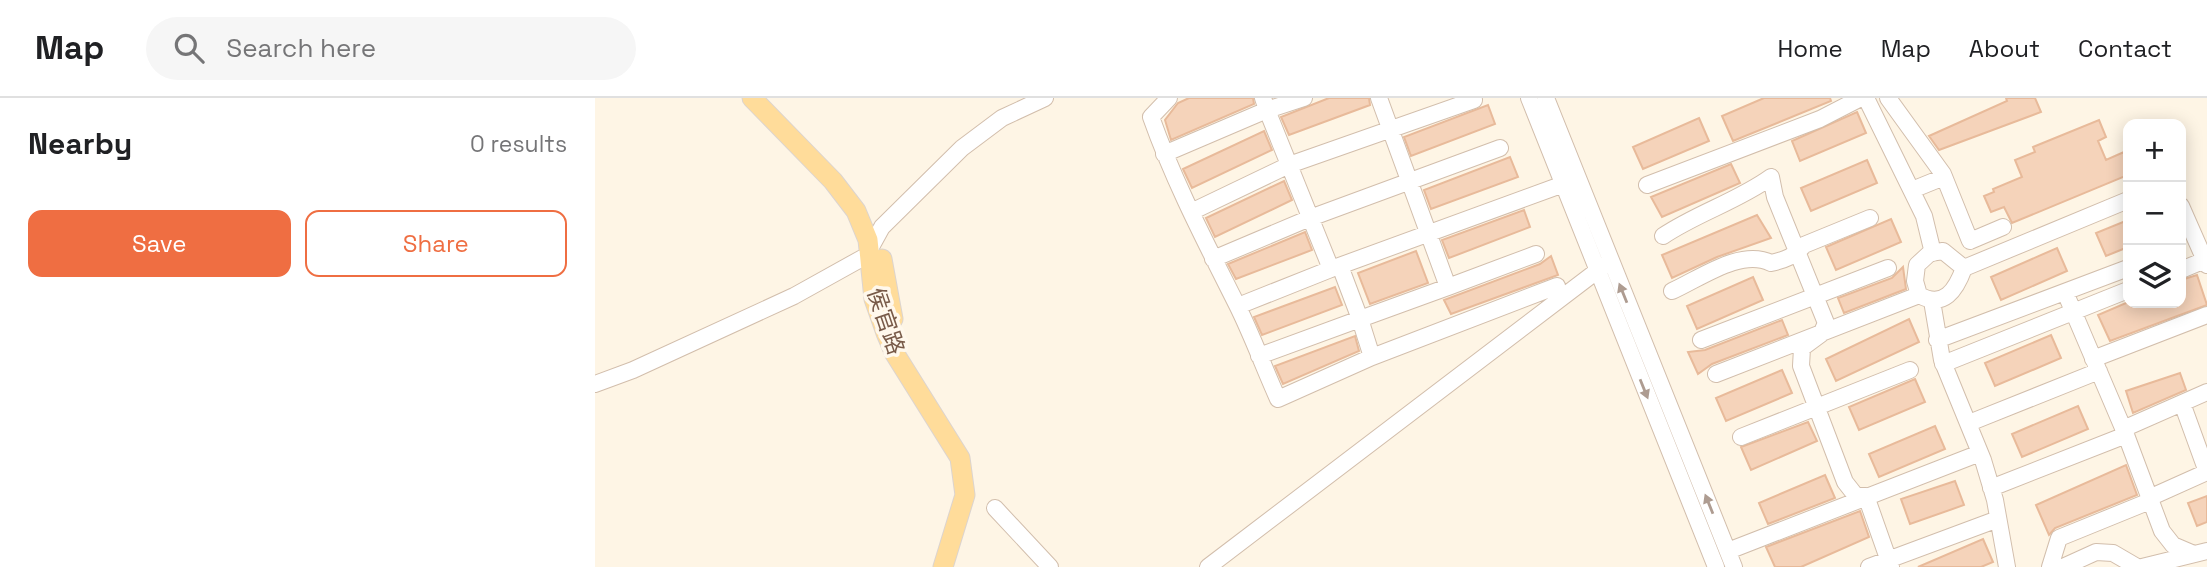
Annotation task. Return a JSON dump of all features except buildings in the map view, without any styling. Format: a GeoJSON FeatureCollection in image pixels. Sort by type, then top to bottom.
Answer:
{"type":"FeatureCollection","features":[{"type":"Feature","properties":{"kind":"main road","name":"侯官路"},"geometry":{"type":"LineString","coordinates":[[752,98],[845,196],[864,226],[870,253],[874,299],[890,344],[949,436],[963,469],[965,495],[943,567]]}},
{"type":"Feature","properties":{"kind":"main road","name":"侯官路"},"geometry":{"type":"LineString","coordinates":[[769,98],[859,193],[877,233],[893,320],[908,353],[974,460],[978,477],[977,499],[955,567]]}},
{"type":"Feature","properties":{"kind":"street"},"geometry":{"type":"LineString","coordinates":[[595,384],[633,370],[794,296],[870,253],[877,233],[962,148],[1002,118],[1045,98]]}},
{"type":"Feature","properties":{"kind":"street"},"geometry":{"type":"LineString","coordinates":[[1169,98],[1151,117],[1164,154],[1238,306],[1278,399],[1372,357],[1557,286]]}},
{"type":"Feature","properties":{"kind":"street"},"geometry":{"type":"LineString","coordinates":[[1164,154],[1265,104],[1304,98]]}},
{"type":"Feature","properties":{"kind":"street"},"geometry":{"type":"LineString","coordinates":[[1379,98],[1448,286]]}},
{"type":"Feature","properties":{"kind":"street"},"geometry":{"type":"LineString","coordinates":[[1529,98],[1570,182],[1734,567]]}},
{"type":"Feature","properties":{"kind":"street"},"geometry":{"type":"LineString","coordinates":[[1546,98],[1570,182]]}},
{"type":"Feature","properties":{"kind":"street"},"geometry":{"type":"LineString","coordinates":[[1647,185],[1820,119],[1861,98]]}},
{"type":"Feature","properties":{"kind":"street"},"geometry":{"type":"LineString","coordinates":[[1866,98],[1924,216],[1933,253]]}},
{"type":"Feature","properties":{"kind":"street"},"geometry":{"type":"LineString","coordinates":[[1888,98],[1944,177],[1970,241],[2003,227]]}},
{"type":"Feature","properties":{"kind":"street"},"geometry":{"type":"LineString","coordinates":[[1191,212],[1289,165],[1474,100]]}},
{"type":"Feature","properties":{"kind":"street"},"geometry":{"type":"LineString","coordinates":[[1265,104],[1310,218],[1360,319],[1372,357]]}},
{"type":"Feature","properties":{"kind":"street"},"geometry":{"type":"LineString","coordinates":[[1213,259],[1310,218],[1500,148]]}},
{"type":"Feature","properties":{"kind":"street"},"geometry":{"type":"LineString","coordinates":[[1663,236],[1690,218],[1759,186],[1771,177],[1775,197],[1826,323],[1822,333],[1802,348],[1801,366],[1845,482],[1856,496],[1866,496]]}},
{"type":"Feature","properties":{"kind":"street"},"geometry":{"type":"LineString","coordinates":[[1912,190],[1944,177]]}},
{"type":"Feature","properties":{"kind":"street"},"geometry":{"type":"LineString","coordinates":[[1238,306],[1570,182]]}},
{"type":"Feature","properties":{"kind":"street"},"geometry":{"type":"LineString","coordinates":[[1716,374],[1822,333],[1925,298],[1954,292],[1964,268],[2123,202]]}},
{"type":"Feature","properties":{"kind":"street"},"geometry":{"type":"LineString","coordinates":[[2186,217],[2206,263],[2186,269]]}},
{"type":"Feature","properties":{"kind":"street"},"geometry":{"type":"LineString","coordinates":[[1672,291],[1742,259],[1759,257],[1771,263],[1798,253],[1804,245],[1870,218]]}},
{"type":"Feature","properties":{"kind":"street"},"geometry":{"type":"LineString","coordinates":[[2186,246],[2197,242]]}},
{"type":"Feature","properties":{"kind":"street"},"geometry":{"type":"LineString","coordinates":[[1964,268],[1943,251],[1933,253],[1917,265],[1915,281],[1925,298],[1943,364],[1980,453],[1991,488],[2007,567]]}},
{"type":"Feature","properties":{"kind":"street"},"geometry":{"type":"LineString","coordinates":[[1259,356],[1536,254]]}},
{"type":"Feature","properties":{"kind":"street"},"geometry":{"type":"LineString","coordinates":[[1208,567],[1604,266]]}},
{"type":"Feature","properties":{"kind":"street"},"geometry":{"type":"LineString","coordinates":[[1604,266],[1716,567]]}},
{"type":"Feature","properties":{"kind":"street"},"geometry":{"type":"LineString","coordinates":[[1701,340],[1888,268]]}},
{"type":"Feature","properties":{"kind":"street"},"geometry":{"type":"LineString","coordinates":[[1937,340],[2123,270]]}},
{"type":"Feature","properties":{"kind":"street"},"geometry":{"type":"LineString","coordinates":[[2065,292],[2125,432],[2162,531],[2173,545],[2201,553]]}},
{"type":"Feature","properties":{"kind":"street"},"geometry":{"type":"LineString","coordinates":[[1943,364],[2123,292]]}},
{"type":"Feature","properties":{"kind":"street"},"geometry":{"type":"LineString","coordinates":[[1969,423],[2207,314]]}},
{"type":"Feature","properties":{"kind":"street"},"geometry":{"type":"LineString","coordinates":[[1741,437],[1910,370]]}},
{"type":"Feature","properties":{"kind":"street"},"geometry":{"type":"LineString","coordinates":[[1991,488],[2125,432],[2207,392]]}},
{"type":"Feature","properties":{"kind":"street"},"geometry":{"type":"LineString","coordinates":[[2050,567],[2059,538],[2207,472],[2182,404]]}},
{"type":"Feature","properties":{"kind":"street"},"geometry":{"type":"LineString","coordinates":[[1728,551],[1980,453]]}},
{"type":"Feature","properties":{"kind":"street"},"geometry":{"type":"LineString","coordinates":[[1866,496],[1890,563]]}},
{"type":"Feature","properties":{"kind":"street"},"geometry":{"type":"LineString","coordinates":[[995,508],[1050,567]]}},
{"type":"Feature","properties":{"kind":"street"},"geometry":{"type":"LineString","coordinates":[[1869,567],[1890,563],[1998,519]]}},
{"type":"Feature","properties":{"kind":"street"},"geometry":{"type":"LineString","coordinates":[[2063,567],[2096,552],[2113,553],[2140,567],[2201,553]]}}]}
